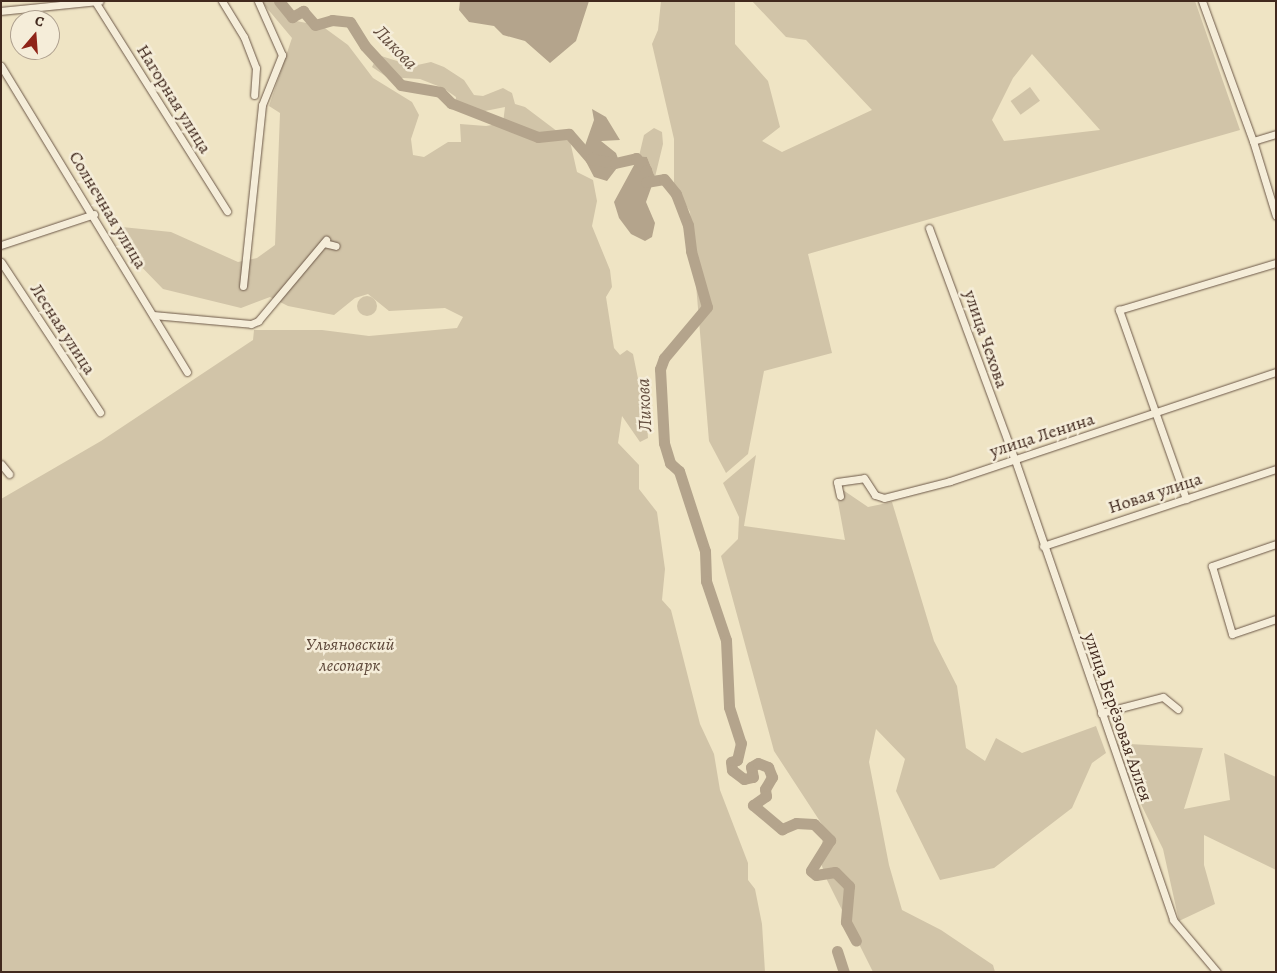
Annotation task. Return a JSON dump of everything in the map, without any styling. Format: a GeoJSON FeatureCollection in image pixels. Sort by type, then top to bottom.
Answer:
{"type":"FeatureCollection","features":[{"type":"Feature","properties":{"kind":"street"},"geometry":{"type":"LineString","coordinates":[[222,1],[244,37],[256,68],[254,96]]}},
{"type":"Feature","properties":{"kind":"street"},"geometry":{"type":"LineString","coordinates":[[242,286],[262,105],[282,55],[258,1]]}},
{"type":"Feature","properties":{"kind":"street"},"geometry":{"type":"LineString","coordinates":[[1202,1],[1253,141],[1276,216]]}},
{"type":"Feature","properties":{"kind":"street"},"geometry":{"type":"LineString","coordinates":[[1,11],[98,2]]}},
{"type":"Feature","properties":{"kind":"street","name":"Нагорная улица"},"geometry":{"type":"LineString","coordinates":[[98,2],[227,211]]}},
{"type":"Feature","properties":{"kind":"street","name":"Солнечная улица"},"geometry":{"type":"LineString","coordinates":[[1,66],[94,214],[187,372]]}},
{"type":"Feature","properties":{"kind":"street"},"geometry":{"type":"LineString","coordinates":[[1253,141],[1276,134]]}},
{"type":"Feature","properties":{"kind":"street"},"geometry":{"type":"LineString","coordinates":[[1,246],[94,214]]}},
{"type":"Feature","properties":{"kind":"street","name":"улица Чехова"},"geometry":{"type":"LineString","coordinates":[[929,228],[934,234],[1015,460]]}},
{"type":"Feature","properties":{"kind":"street"},"geometry":{"type":"LineString","coordinates":[[153,315],[251,324],[258,321],[325,242],[336,246]]}},
{"type":"Feature","properties":{"kind":"street","name":"Лесная улица"},"geometry":{"type":"LineString","coordinates":[[1,262],[100,412]]}},
{"type":"Feature","properties":{"kind":"street"},"geometry":{"type":"LineString","coordinates":[[1186,499],[1119,310],[1276,264]]}},
{"type":"Feature","properties":{"kind":"street","name":"улица Ленина"},"geometry":{"type":"LineString","coordinates":[[840,496],[837,482],[864,478],[875,495],[884,498],[1015,460],[1156,415],[1276,372]]}},
{"type":"Feature","properties":{"kind":"street","name":"улица Берёзовая Аллея"},"geometry":{"type":"LineString","coordinates":[[1015,460],[1173,920],[1217,972]]}},
{"type":"Feature","properties":{"kind":"street"},"geometry":{"type":"LineString","coordinates":[[1,464],[9,474]]}},
{"type":"Feature","properties":{"kind":"street","name":"Новая улица"},"geometry":{"type":"LineString","coordinates":[[1043,546],[1276,469]]}},
{"type":"Feature","properties":{"kind":"street"},"geometry":{"type":"LineString","coordinates":[[1276,544],[1212,566],[1232,634],[1276,619]]}},
{"type":"Feature","properties":{"kind":"street"},"geometry":{"type":"LineString","coordinates":[[1101,713],[1164,694],[1178,709]]}},
{"type":"Feature","properties":{"kind":"green space","name":"Ульяновский лесопарк"},"geometry":{"type":"Polygon","coordinates":[[[261,1],[276,1],[291,20],[322,26],[348,45],[373,78],[412,102],[419,115],[411,139],[413,155],[424,157],[448,142],[461,142],[460,124],[486,126],[503,123],[505,107],[480,112],[455,110],[456,97],[443,88],[420,79],[387,77],[372,67],[378,55],[413,66],[431,62],[444,67],[464,80],[474,95],[483,96],[503,88],[512,93],[515,104],[525,107],[570,141],[577,172],[593,180],[597,201],[592,226],[610,270],[612,287],[606,297],[614,348],[620,355],[627,350],[633,354],[647,423],[648,438],[640,442],[622,416],[618,443],[639,465],[639,489],[657,512],[665,569],[662,600],[671,610],[700,724],[714,754],[720,790],[748,863],[748,880],[755,889],[762,924],[765,972],[1,972],[1,499],[101,441],[253,340],[254,330],[322,330],[369,336],[457,328],[463,317],[445,308],[389,311],[368,294],[355,298],[334,315],[288,306],[270,297],[241,308],[163,289],[131,256],[122,227],[171,232],[238,262],[257,258],[275,245],[280,113],[269,106],[292,38],[261,1]]]}},
{"type":"Feature","properties":{"kind":"green space"},"geometry":{"type":"Polygon","coordinates":[[[661,1],[735,1],[735,44],[768,81],[780,127],[762,141],[782,152],[872,110],[806,40],[786,37],[752,1],[1195,1],[1240,130],[808,254],[832,353],[764,371],[748,454],[726,473],[709,441],[690,212],[674,185],[674,139],[652,44],[658,30],[661,1]],[[1032,54],[1013,78],[992,120],[1004,141],[1100,130],[1032,54]]]}},
{"type":"Feature","properties":{"kind":"green space"},"geometry":{"type":"Polygon","coordinates":[[[1030,87],[1040,101],[1021,115],[1011,101],[1030,87]]]}},
{"type":"Feature","properties":{"kind":"green space"},"geometry":{"type":"Polygon","coordinates":[[[654,128],[662,132],[663,144],[655,177],[647,157],[639,156],[644,135],[654,128]]]}},
{"type":"Feature","properties":{"kind":"green space"},"geometry":{"type":"Polygon","coordinates":[[[367,296],[374,299],[377,306],[374,313],[367,316],[360,313],[357,306],[360,299],[367,296]]]}},
{"type":"Feature","properties":{"kind":"green space"},"geometry":{"type":"Polygon","coordinates":[[[756,455],[744,526],[845,540],[836,491],[843,490],[868,507],[892,502],[934,641],[957,686],[966,748],[985,761],[996,738],[1022,753],[1096,726],[1106,753],[1092,763],[1072,808],[994,868],[940,880],[896,791],[905,759],[876,729],[869,762],[889,865],[902,910],[941,930],[993,965],[995,972],[873,972],[826,878],[819,857],[825,829],[774,751],[721,556],[738,539],[739,517],[723,483],[756,455]]]}},
{"type":"Feature","properties":{"kind":"green space"},"geometry":{"type":"Polygon","coordinates":[[[1111,743],[1203,748],[1184,809],[1230,800],[1224,753],[1276,777],[1276,870],[1204,835],[1204,865],[1215,904],[1179,921],[1163,849],[1111,743]]]}},
{"type":"Feature","properties":{"kind":"shaded area"},"geometry":{"type":"Polygon","coordinates":[[[460,1],[589,1],[576,41],[550,63],[525,41],[503,35],[494,26],[469,22],[459,10],[460,1]]]}},
{"type":"Feature","properties":{"kind":"shaded area"},"geometry":{"type":"Polygon","coordinates":[[[592,109],[606,117],[620,140],[601,141],[616,153],[620,164],[607,181],[594,177],[582,154],[594,120],[592,109]]]}},
{"type":"Feature","properties":{"kind":"shaded area"},"geometry":{"type":"Polygon","coordinates":[[[639,156],[647,157],[655,177],[646,202],[655,223],[652,237],[645,241],[631,234],[619,218],[614,202],[639,156]]]}},
{"type":"Feature","properties":{"kind":"waterway","name":"Ликова"},"geometry":{"type":"LineString","coordinates":[[279,1],[292,17],[303,11],[315,25],[332,20],[350,22],[365,46],[401,85],[440,92],[451,103],[538,137],[569,134],[591,159],[615,163],[636,158],[646,170],[646,182],[664,179],[676,194],[688,225],[691,251],[707,307],[664,358],[660,369],[664,443],[670,463],[679,471],[705,551],[706,581],[726,640],[729,707],[741,743],[737,760],[731,762],[732,770],[744,779],[753,777],[751,767],[758,763],[768,767],[772,777],[765,789],[766,796],[753,805],[782,829],[796,823],[814,824],[830,840],[811,871],[816,875],[835,872],[849,886],[846,922],[856,941]]}},
{"type":"Feature","properties":{"kind":"waterway","name":"Ликова"},"geometry":{"type":"LineString","coordinates":[[837,951],[844,972]]}}]}
